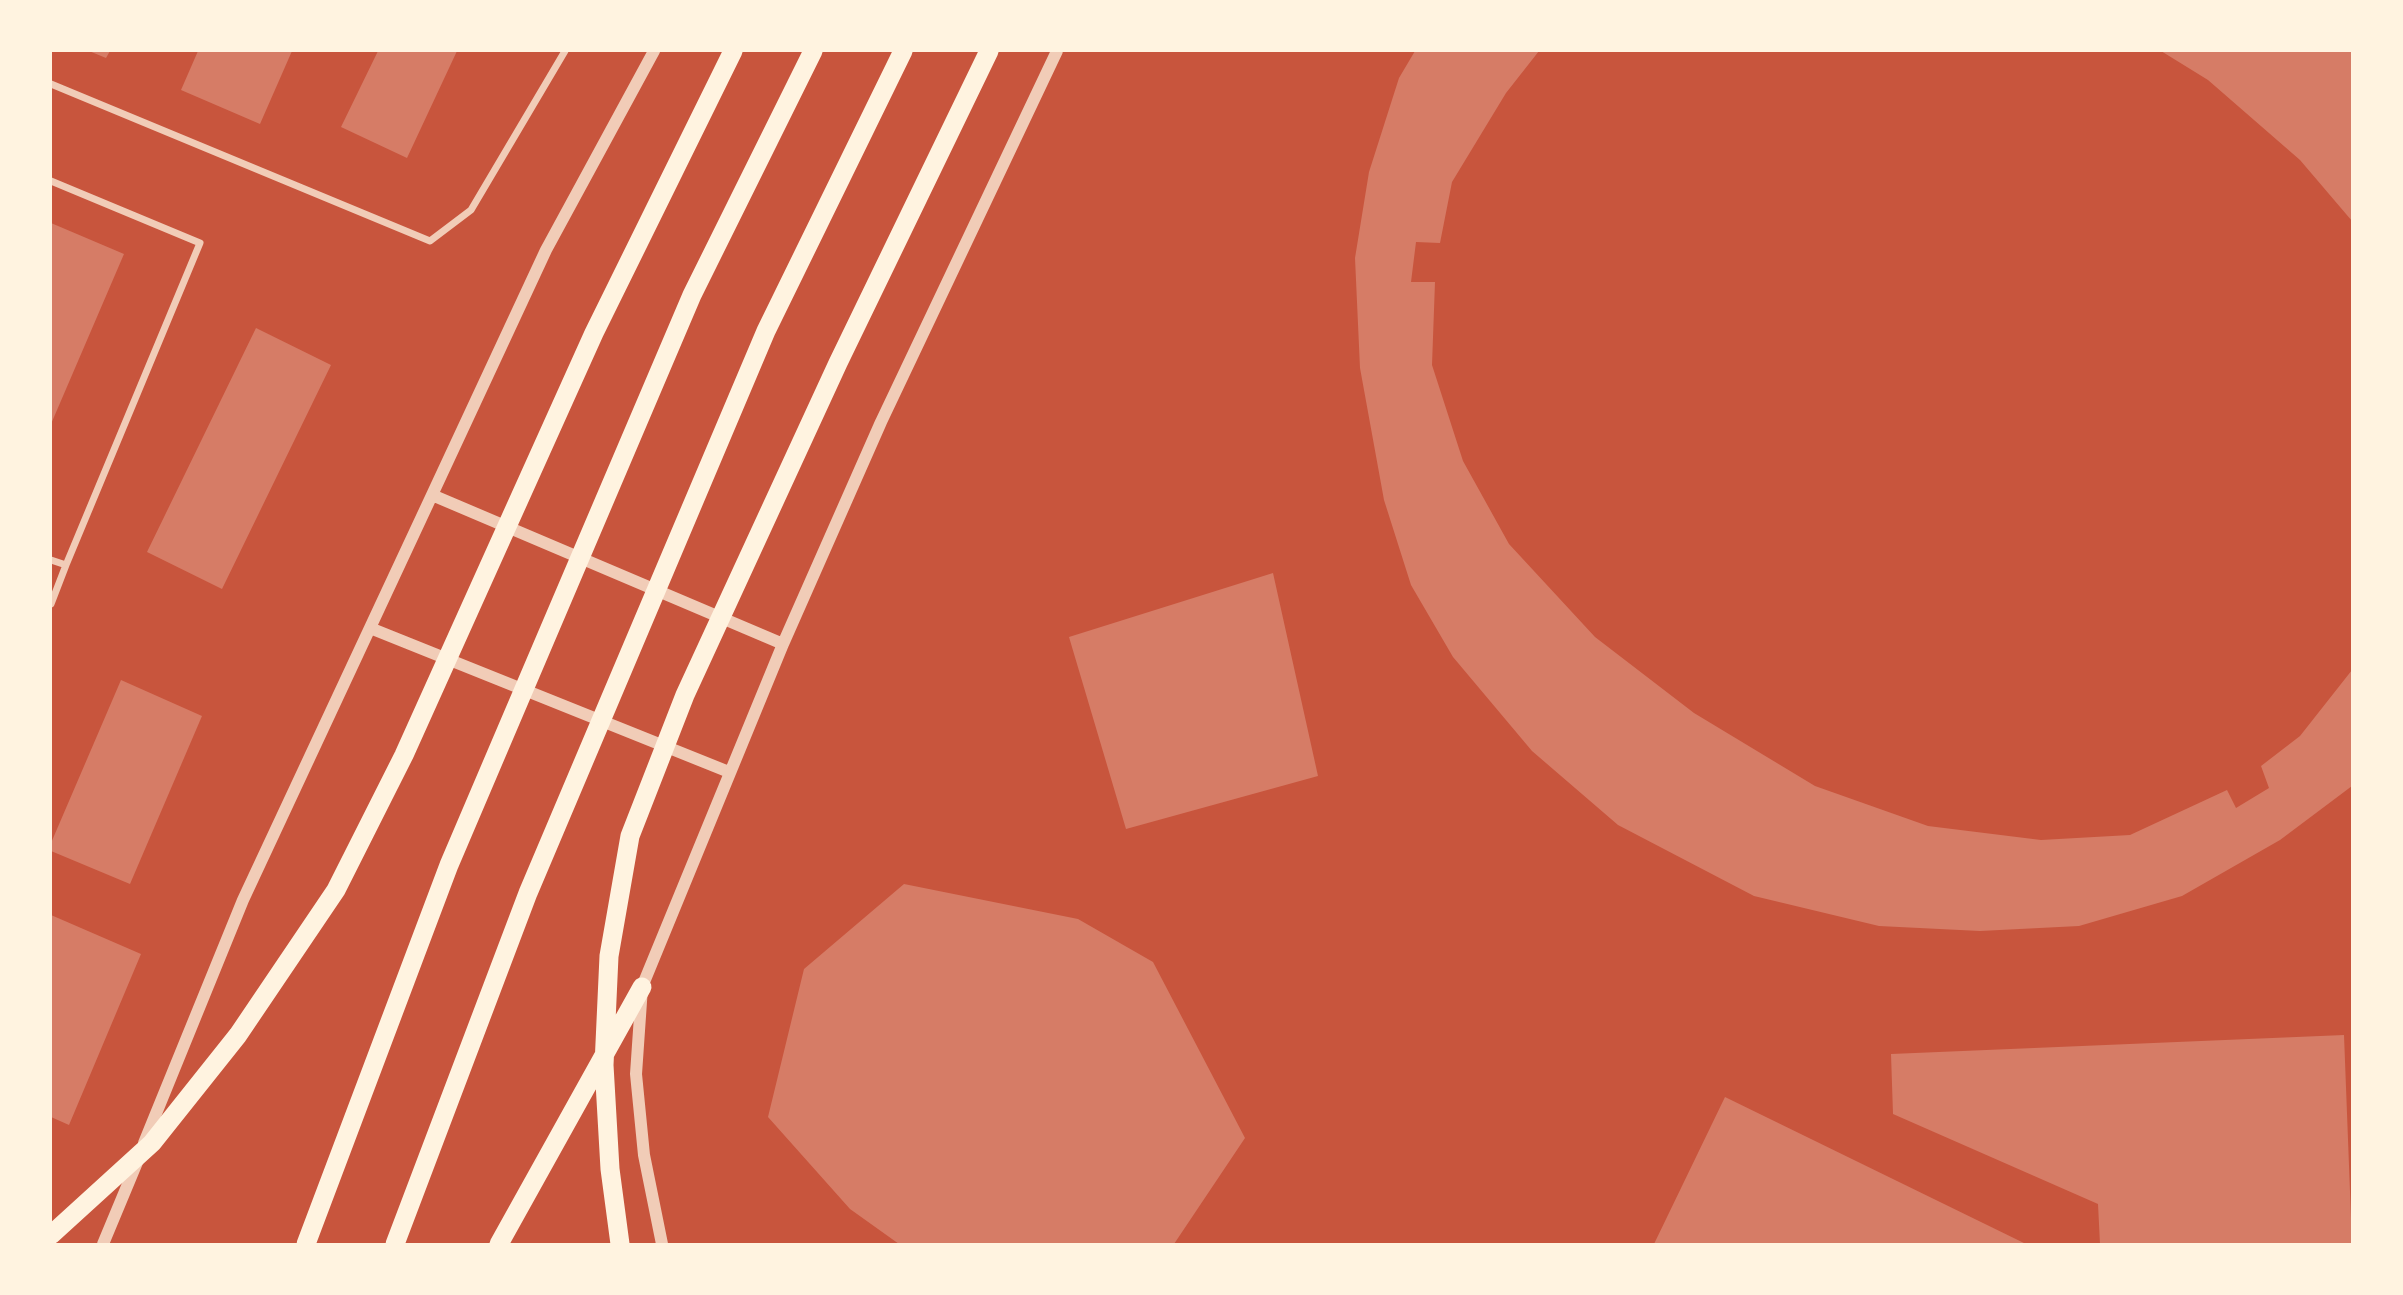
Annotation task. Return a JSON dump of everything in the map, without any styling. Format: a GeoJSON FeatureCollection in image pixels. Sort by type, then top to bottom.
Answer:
{"type":"FeatureCollection","features":[{"type":"Feature","properties":{"kind":"highway"},"geometry":{"type":"LineString","coordinates":[[51,1235],[152,1143],[238,1035],[336,890],[404,755],[594,333],[733,51]]}},
{"type":"Feature","properties":{"kind":"highway"},"geometry":{"type":"LineString","coordinates":[[306,1244],[449,866],[692,295],[813,51]]}},
{"type":"Feature","properties":{"kind":"highway"},"geometry":{"type":"LineString","coordinates":[[395,1244],[528,893],[766,331],[903,51]]}},
{"type":"Feature","properties":{"kind":"highway"},"geometry":{"type":"LineString","coordinates":[[620,1244],[610,1169],[604,1065],[609,956],[631,836],[685,695],[838,363],[989,51]]}},
{"type":"Feature","properties":{"kind":"highway"},"geometry":{"type":"LineString","coordinates":[[499,1244],[642,987]]}},
{"type":"Feature","properties":{"kind":"street"},"geometry":{"type":"LineString","coordinates":[[51,85],[430,241],[471,209],[565,51]]}},
{"type":"Feature","properties":{"kind":"street"},"geometry":{"type":"LineString","coordinates":[[103,1244],[243,900],[546,250],[654,51]]}},
{"type":"Feature","properties":{"kind":"street"},"geometry":{"type":"LineString","coordinates":[[662,1244],[644,1156],[636,1074],[642,987],[783,644],[881,422],[1057,51]]}},
{"type":"Feature","properties":{"kind":"street"},"geometry":{"type":"LineString","coordinates":[[51,181],[200,243],[51,604]]}},
{"type":"Feature","properties":{"kind":"street"},"geometry":{"type":"LineString","coordinates":[[432,495],[783,644]]}},
{"type":"Feature","properties":{"kind":"street"},"geometry":{"type":"LineString","coordinates":[[51,560],[66,565]]}},
{"type":"Feature","properties":{"kind":"street"},"geometry":{"type":"LineString","coordinates":[[370,628],[729,772]]}},
{"type":"Feature","properties":{"kind":"building"},"geometry":{"type":"Polygon","coordinates":[[[89,51],[110,51],[106,58],[89,51]]]}},
{"type":"Feature","properties":{"kind":"building"},"geometry":{"type":"Polygon","coordinates":[[[198,51],[292,51],[260,124],[181,90],[198,51]]]}},
{"type":"Feature","properties":{"kind":"building"},"geometry":{"type":"Polygon","coordinates":[[[378,51],[457,51],[407,158],[341,127],[378,51]]]}},
{"type":"Feature","properties":{"kind":"building"},"geometry":{"type":"Polygon","coordinates":[[[1415,51],[1539,51],[1506,93],[1452,182],[1440,243],[1416,242],[1411,282],[1435,282],[1432,365],[1463,461],[1509,544],[1595,637],[1694,713],[1815,786],[1928,826],[2041,840],[2130,835],[2227,790],[2236,808],[2269,788],[2261,766],[2300,736],[2352,670],[2352,786],[2280,840],[2182,896],[2079,926],[1980,931],[1879,926],[1754,896],[1618,825],[1532,751],[1453,657],[1411,585],[1384,500],[1360,368],[1355,258],[1369,172],[1399,78],[1415,51]]]}},
{"type":"Feature","properties":{"kind":"building"},"geometry":{"type":"Polygon","coordinates":[[[2161,51],[2352,51],[2352,221],[2300,160],[2208,80],[2161,51]]]}},
{"type":"Feature","properties":{"kind":"building"},"geometry":{"type":"Polygon","coordinates":[[[51,223],[124,254],[51,424],[51,223]]]}},
{"type":"Feature","properties":{"kind":"building"},"geometry":{"type":"Polygon","coordinates":[[[256,328],[331,365],[222,589],[147,552],[256,328]]]}},
{"type":"Feature","properties":{"kind":"building"},"geometry":{"type":"Polygon","coordinates":[[[1273,573],[1318,776],[1126,829],[1069,637],[1273,573]]]}},
{"type":"Feature","properties":{"kind":"building"},"geometry":{"type":"Polygon","coordinates":[[[121,680],[202,716],[130,884],[51,851],[51,843],[121,680]]]}},
{"type":"Feature","properties":{"kind":"building"},"geometry":{"type":"Polygon","coordinates":[[[904,884],[1078,919],[1153,962],[1245,1138],[1174,1244],[899,1244],[850,1209],[768,1117],[804,969],[904,884]]]}},
{"type":"Feature","properties":{"kind":"building"},"geometry":{"type":"Polygon","coordinates":[[[51,915],[141,954],[69,1125],[51,1117],[51,915]]]}},
{"type":"Feature","properties":{"kind":"building"},"geometry":{"type":"Polygon","coordinates":[[[2344,1035],[2352,1244],[2100,1244],[2098,1204],[1893,1114],[1891,1054],[2344,1035]]]}},
{"type":"Feature","properties":{"kind":"building"},"geometry":{"type":"Polygon","coordinates":[[[1725,1097],[2026,1244],[1654,1244],[1725,1097]]]}}]}
